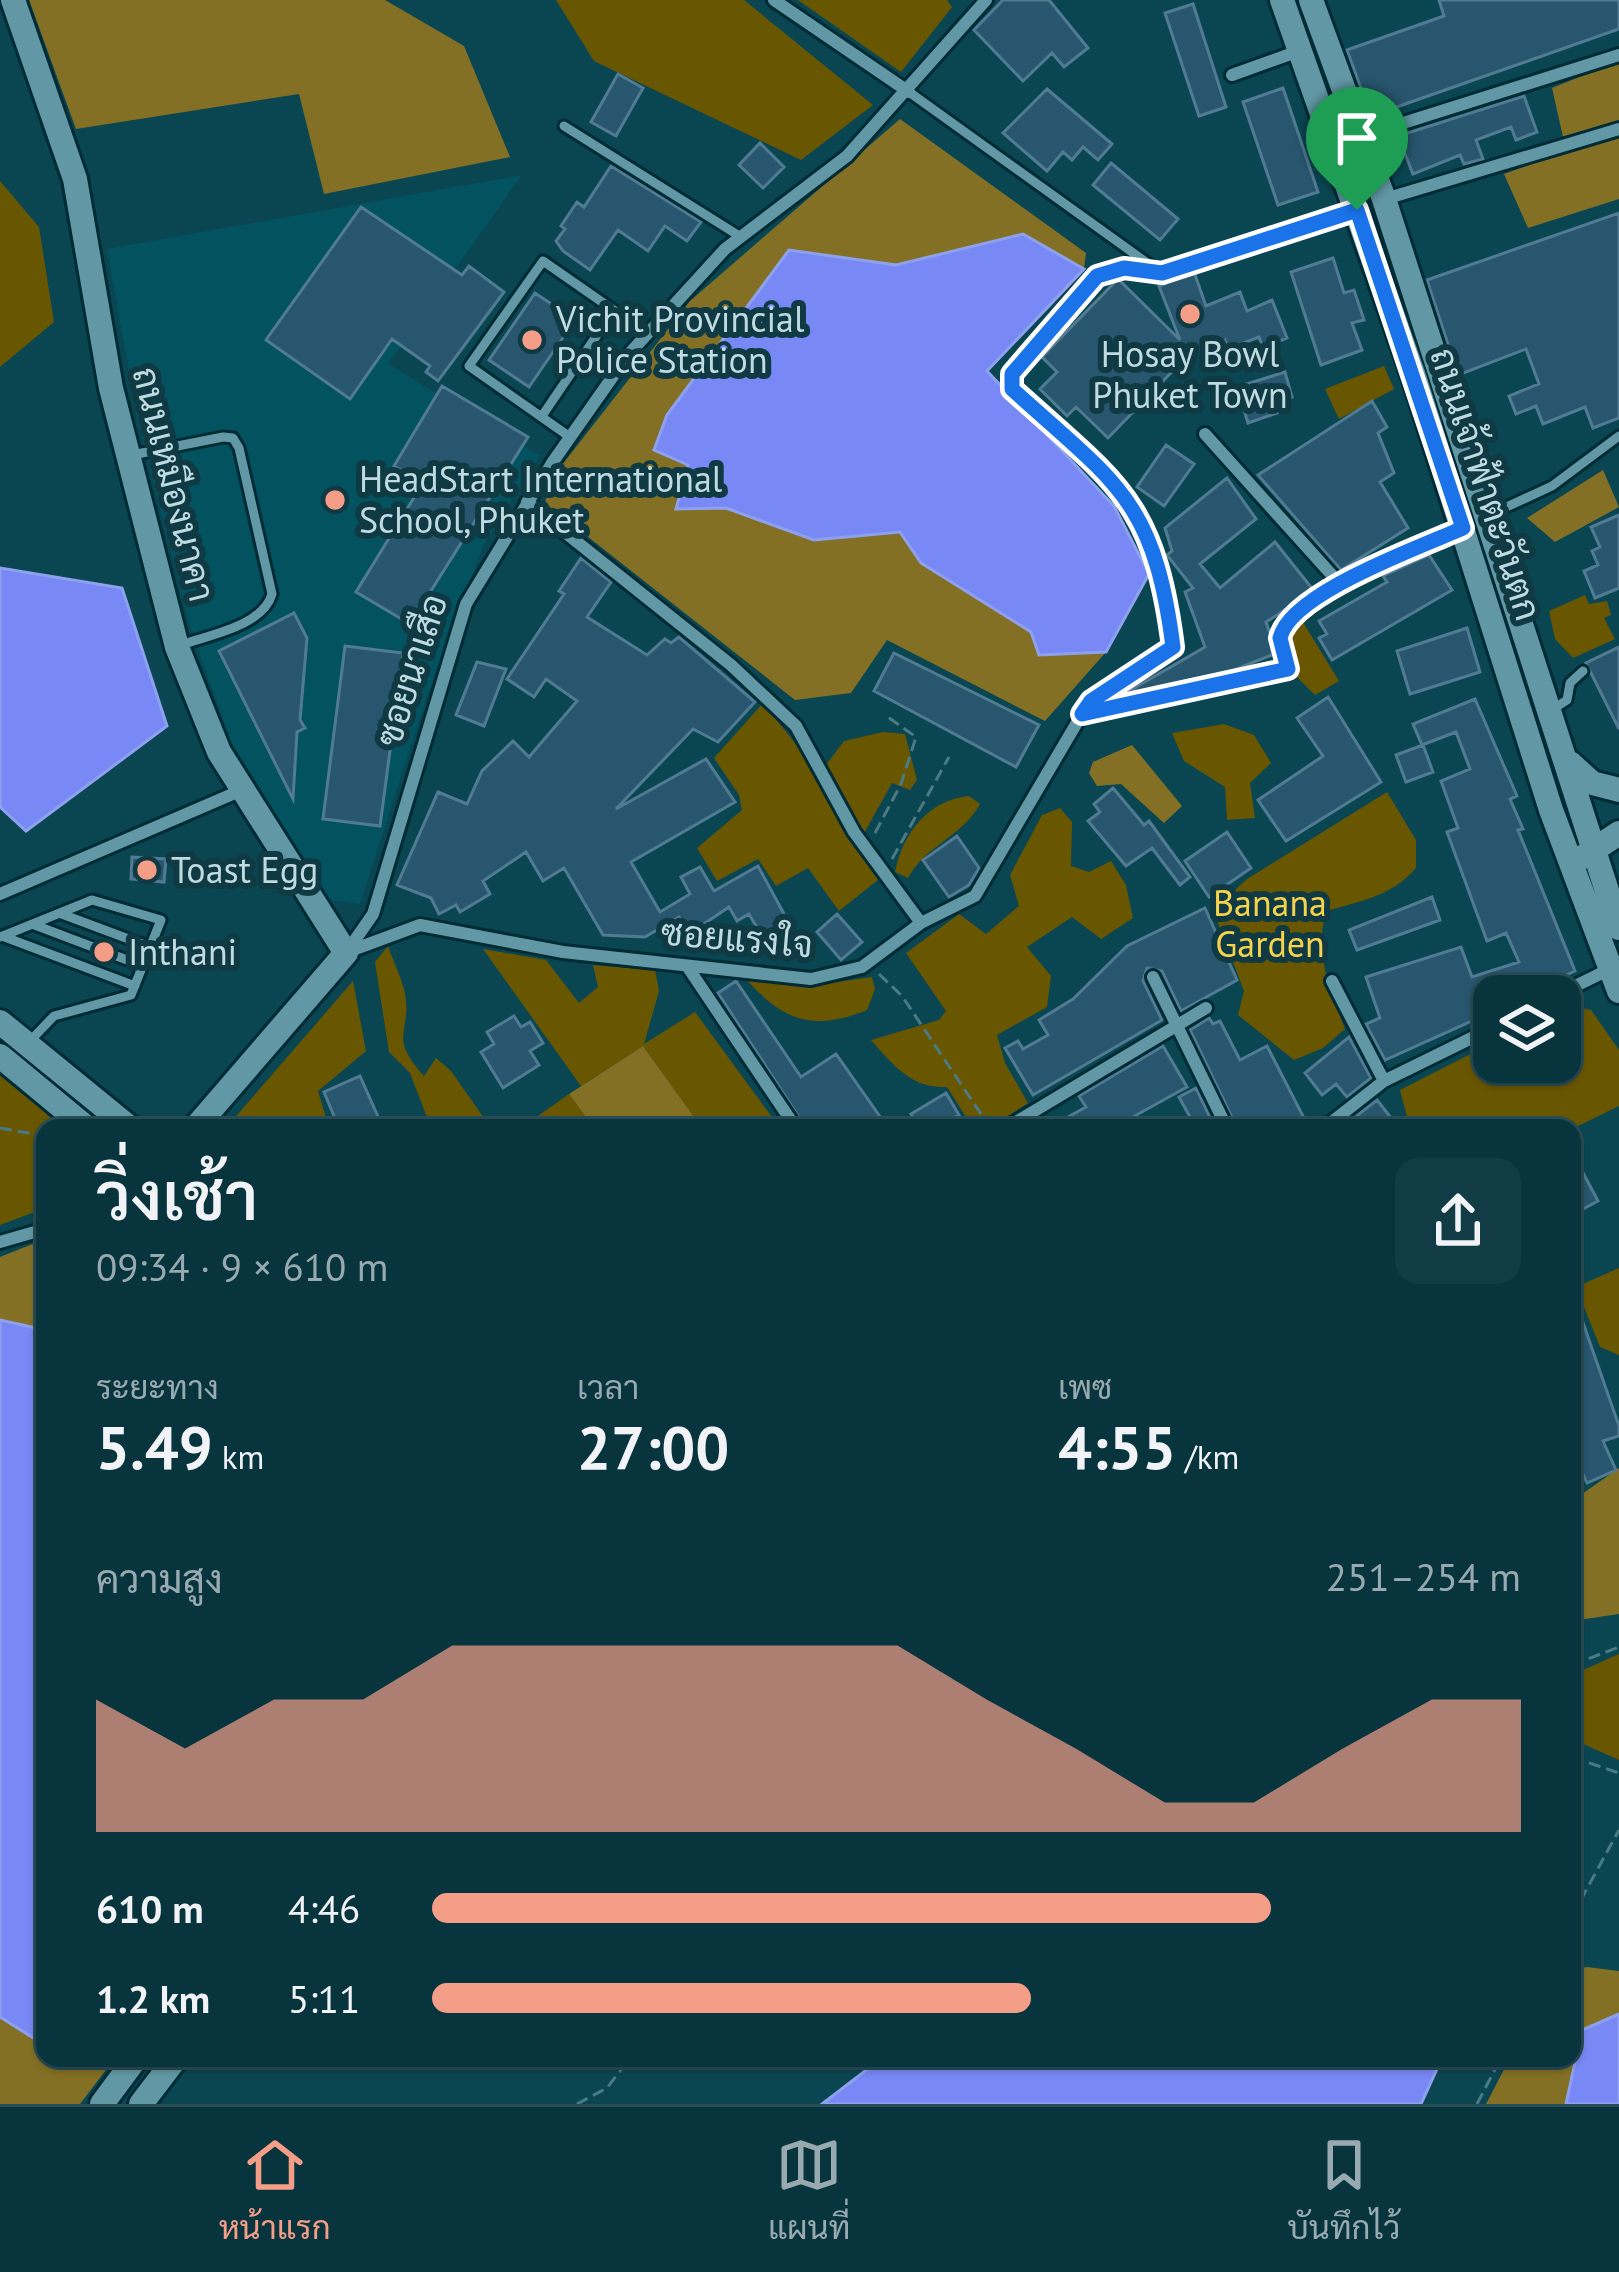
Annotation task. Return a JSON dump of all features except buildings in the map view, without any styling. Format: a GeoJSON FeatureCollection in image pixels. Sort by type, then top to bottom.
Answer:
{"type":"FeatureCollection","features":[{"type":"Feature","properties":{"kind":"main road","name":"ถนนเหมืองนาคา"},"geometry":{"type":"LineString","coordinates":[[13,0],[75,179],[127,456],[177,647],[219,752],[346,952]]}},
{"type":"Feature","properties":{"kind":"main road","name":"ถนนเจ้าฟ้าตะวันตก"},"geometry":{"type":"LineString","coordinates":[[1282,0],[1463,528],[1570,865],[1614,980]]}},
{"type":"Feature","properties":{"kind":"main road","name":"ถนนเจ้าฟ้าตะวันตก"},"geometry":{"type":"LineString","coordinates":[[1311,0],[1384,200],[1594,850],[1611,874],[1619,928]]}},
{"type":"Feature","properties":{"kind":"main road"},"geometry":{"type":"LineString","coordinates":[[1559,746],[1572,767],[1592,783],[1619,790]]}},
{"type":"Feature","properties":{"kind":"main road"},"geometry":{"type":"LineString","coordinates":[[1570,865],[1619,833]]}},
{"type":"Feature","properties":{"kind":"main road"},"geometry":{"type":"LineString","coordinates":[[1581,894],[1611,874]]}},
{"type":"Feature","properties":{"kind":"main road","name":"ซอยนาเสือ"},"geometry":{"type":"LineString","coordinates":[[203,1119],[346,952]]}},
{"type":"Feature","properties":{"kind":"main road"},"geometry":{"type":"LineString","coordinates":[[0,1022],[119,1119]]}},
{"type":"Feature","properties":{"kind":"main road"},"geometry":{"type":"LineString","coordinates":[[0,1056],[76,1119]]}},
{"type":"Feature","properties":{"kind":"main road"},"geometry":{"type":"LineString","coordinates":[[102,2104],[129,2067]]}},
{"type":"Feature","properties":{"kind":"main road"},"geometry":{"type":"LineString","coordinates":[[141,2104],[169,2067]]}},
{"type":"Feature","properties":{"kind":"street"},"geometry":{"type":"LineString","coordinates":[[774,0],[909,92]]}},
{"type":"Feature","properties":{"kind":"street","name":"ซอยนาเสือ"},"geometry":{"type":"LineString","coordinates":[[346,952],[373,914],[466,604],[570,437],[648,334],[741,237],[848,156],[986,0]]}},
{"type":"Feature","properties":{"kind":"street"},"geometry":{"type":"LineString","coordinates":[[1232,75],[1300,51]]}},
{"type":"Feature","properties":{"kind":"street"},"geometry":{"type":"LineString","coordinates":[[1362,136],[1619,55]]}},
{"type":"Feature","properties":{"kind":"street"},"geometry":{"type":"LineString","coordinates":[[1384,200],[1619,129]]}},
{"type":"Feature","properties":{"kind":"street"},"geometry":{"type":"LineString","coordinates":[[1205,434],[1340,584]]}},
{"type":"Feature","properties":{"kind":"street"},"geometry":{"type":"LineString","coordinates":[[527,502],[731,665],[796,726],[866,851],[921,923]]}},
{"type":"Feature","properties":{"kind":"street"},"geometry":{"type":"LineString","coordinates":[[1282,628],[1340,584],[1463,528]]}},
{"type":"Feature","properties":{"kind":"street"},"geometry":{"type":"LineString","coordinates":[[1082,714],[1288,669]]}},
{"type":"Feature","properties":{"kind":"street","name":"ซอยแรงใจ"},"geometry":{"type":"LineString","coordinates":[[346,952],[420,925],[563,952],[811,979],[862,967],[921,923],[975,896],[1082,714]]}},
{"type":"Feature","properties":{"kind":"street"},"geometry":{"type":"LineString","coordinates":[[0,894],[242,790]]}},
{"type":"Feature","properties":{"kind":"street"},"geometry":{"type":"LineString","coordinates":[[687,966],[790,1119]]}},
{"type":"Feature","properties":{"kind":"street"},"geometry":{"type":"LineString","coordinates":[[1153,977],[1223,1119]]}},
{"type":"Feature","properties":{"kind":"street"},"geometry":{"type":"LineString","coordinates":[[1581,989],[1614,980]]}},
{"type":"Feature","properties":{"kind":"street"},"geometry":{"type":"LineString","coordinates":[[1332,981],[1384,1081]]}},
{"type":"Feature","properties":{"kind":"street"},"geometry":{"type":"LineString","coordinates":[[1021,1119],[1206,1008]]}},
{"type":"Feature","properties":{"kind":"street"},"geometry":{"type":"LineString","coordinates":[[1335,1119],[1384,1081],[1473,1037]]}},
{"type":"Feature","properties":{"kind":"street"},"geometry":{"type":"LineString","coordinates":[[0,1242],[36,1232]]}},
{"type":"Feature","properties":{"kind":"lane"},"geometry":{"type":"LineString","coordinates":[[909,92],[1162,273]]}},
{"type":"Feature","properties":{"kind":"lane"},"geometry":{"type":"LineString","coordinates":[[564,126],[741,237]]}},
{"type":"Feature","properties":{"kind":"lane"},"geometry":{"type":"LineString","coordinates":[[1082,714],[1091,701],[1173,647],[1167,598],[1152,538],[1125,491],[1012,389],[1012,374],[1097,276],[1124,268],[1162,273],[1357,210]]}},
{"type":"Feature","properties":{"kind":"lane"},"geometry":{"type":"LineString","coordinates":[[570,437],[469,366],[543,261],[648,334]]}},
{"type":"Feature","properties":{"kind":"lane"},"geometry":{"type":"LineString","coordinates":[[542,416],[614,310]]}},
{"type":"Feature","properties":{"kind":"lane"},"geometry":{"type":"LineString","coordinates":[[1486,516],[1552,486],[1619,436]]}},
{"type":"Feature","properties":{"kind":"lane"},"geometry":{"type":"LineString","coordinates":[[127,456],[223,437],[233,439],[239,448],[272,594],[258,616],[177,647]]}},
{"type":"Feature","properties":{"kind":"lane"},"geometry":{"type":"LineString","coordinates":[[1282,628],[1288,669]]}},
{"type":"Feature","properties":{"kind":"lane"},"geometry":{"type":"LineString","coordinates":[[1549,712],[1567,700],[1570,683],[1583,670]]}},
{"type":"Feature","properties":{"kind":"lane"},"geometry":{"type":"LineString","coordinates":[[1,937],[92,900],[161,920],[131,995],[54,1016],[26,1045]]}},
{"type":"Feature","properties":{"kind":"lane"},"geometry":{"type":"LineString","coordinates":[[59,913],[150,947]]}},
{"type":"Feature","properties":{"kind":"lane"},"geometry":{"type":"LineString","coordinates":[[32,924],[143,966]]}},
{"type":"Feature","properties":{"kind":"lane"},"geometry":{"type":"LineString","coordinates":[[1,937],[135,986]]}},
{"type":"Feature","properties":{"kind":"path"},"geometry":{"type":"LineString","coordinates":[[866,851],[901,784],[916,737],[884,715]]}},
{"type":"Feature","properties":{"kind":"path"},"geometry":{"type":"LineString","coordinates":[[883,877],[949,757]]}},
{"type":"Feature","properties":{"kind":"path"},"geometry":{"type":"LineString","coordinates":[[862,967],[874,970],[902,996],[984,1119]]}},
{"type":"Feature","properties":{"kind":"path"},"geometry":{"type":"LineString","coordinates":[[0,1128],[36,1134]]}},
{"type":"Feature","properties":{"kind":"path"},"geometry":{"type":"LineString","coordinates":[[1581,1662],[1619,1648]]}},
{"type":"Feature","properties":{"kind":"path"},"geometry":{"type":"LineString","coordinates":[[1581,1759],[1619,1773]]}},
{"type":"Feature","properties":{"kind":"path"},"geometry":{"type":"LineString","coordinates":[[1581,1900],[1619,1830]]}},
{"type":"Feature","properties":{"kind":"path"},"geometry":{"type":"LineString","coordinates":[[577,2104],[607,2088],[623,2067]]}},
{"type":"Feature","properties":{"kind":"path"},"geometry":{"type":"LineString","coordinates":[[1478,2104],[1496,2067]]}},
{"type":"Feature","properties":{"kind":"shaded area"},"geometry":{"type":"Polygon","coordinates":[[[29,0],[385,0],[464,46],[510,157],[324,194],[299,94],[76,129],[29,0]]]}},
{"type":"Feature","properties":{"kind":"shaded area"},"geometry":{"type":"Polygon","coordinates":[[[1619,61],[1619,121],[1563,137],[1552,88],[1619,61]]]}},
{"type":"Feature","properties":{"kind":"shaded area"},"geometry":{"type":"Polygon","coordinates":[[[900,119],[1086,253],[1084,269],[1023,234],[896,265],[789,250],[667,415],[655,449],[688,464],[677,509],[726,508],[814,540],[900,531],[921,563],[1032,632],[1039,655],[1106,652],[1045,721],[887,640],[851,693],[795,700],[545,503],[551,479],[690,301],[900,119]]]}},
{"type":"Feature","properties":{"kind":"shaded area"},"geometry":{"type":"Polygon","coordinates":[[[1619,132],[1619,199],[1528,228],[1504,174],[1619,132]]]}},
{"type":"Feature","properties":{"kind":"shaded area","name":"HeadStart International School, Phuket"},"geometry":{"type":"Polygon","coordinates":[[[522,175],[388,364],[540,456],[484,544],[427,696],[360,904],[330,900],[232,744],[190,627],[138,421],[107,249],[522,175]]]}},
{"type":"Feature","properties":{"kind":"shaded area"},"geometry":{"type":"Polygon","coordinates":[[[1603,470],[1619,507],[1555,542],[1527,518],[1603,470]]]}},
{"type":"Feature","properties":{"kind":"shaded area"},"geometry":{"type":"Polygon","coordinates":[[[1132,745],[1182,806],[1164,823],[1121,784],[1097,786],[1089,773],[1093,762],[1132,745]]]}},
{"type":"Feature","properties":{"kind":"shaded area"},"geometry":{"type":"Polygon","coordinates":[[[643,1046],[696,1119],[587,1119],[569,1094],[643,1046]]]}},
{"type":"Feature","properties":{"kind":"shaded area"},"geometry":{"type":"Polygon","coordinates":[[[36,1243],[36,1328],[0,1320],[0,1257],[36,1243]]]}},
{"type":"Feature","properties":{"kind":"shaded area"},"geometry":{"type":"Polygon","coordinates":[[[1619,1468],[1619,1614],[1581,1620],[1581,1495],[1619,1468]]]}},
{"type":"Feature","properties":{"kind":"shaded area"},"geometry":{"type":"Polygon","coordinates":[[[1581,1968],[1619,1971],[1619,2014],[1581,2035],[1581,1968]]]}},
{"type":"Feature","properties":{"kind":"shaded area"},"geometry":{"type":"Polygon","coordinates":[[[0,2017],[33,2038],[36,2024],[36,2067],[108,2067],[80,2104],[0,2104],[0,2017]]]}},
{"type":"Feature","properties":{"kind":"shaded area"},"geometry":{"type":"Polygon","coordinates":[[[1505,2067],[1574,2067],[1566,2104],[1486,2104],[1505,2067]]]}},
{"type":"Feature","properties":{"kind":"green space"},"geometry":{"type":"Polygon","coordinates":[[[556,0],[744,0],[873,105],[801,160],[594,61],[556,0]]]}},
{"type":"Feature","properties":{"kind":"green space"},"geometry":{"type":"Polygon","coordinates":[[[798,0],[947,0],[952,7],[901,72],[798,0]]]}},
{"type":"Feature","properties":{"kind":"green space"},"geometry":{"type":"Polygon","coordinates":[[[0,181],[39,227],[54,322],[0,367],[0,181]]]}},
{"type":"Feature","properties":{"kind":"green space"},"geometry":{"type":"Polygon","coordinates":[[[1384,366],[1394,389],[1339,419],[1325,389],[1384,366]]]}},
{"type":"Feature","properties":{"kind":"green space"},"geometry":{"type":"Polygon","coordinates":[[[1585,595],[1589,604],[1607,601],[1611,615],[1604,618],[1615,639],[1573,658],[1555,639],[1549,611],[1585,595]]]}},
{"type":"Feature","properties":{"kind":"green space"},"geometry":{"type":"Polygon","coordinates":[[[1301,619],[1339,681],[1315,695],[1293,673],[1283,639],[1301,619]]]}},
{"type":"Feature","properties":{"kind":"green space"},"geometry":{"type":"Polygon","coordinates":[[[763,703],[799,748],[879,879],[839,911],[808,868],[776,886],[758,859],[717,881],[697,848],[742,810],[739,795],[714,758],[763,703]]]}},
{"type":"Feature","properties":{"kind":"green space"},"geometry":{"type":"Polygon","coordinates":[[[1224,724],[1254,735],[1271,763],[1250,783],[1255,818],[1227,820],[1225,787],[1184,761],[1172,733],[1224,724]]]}},
{"type":"Feature","properties":{"kind":"green space"},"geometry":{"type":"Polygon","coordinates":[[[883,732],[905,734],[917,780],[910,790],[892,783],[863,835],[826,765],[844,741],[883,732]]]}},
{"type":"Feature","properties":{"kind":"green space","name":"Banana Garden"},"geometry":{"type":"Polygon","coordinates":[[[1387,792],[1416,840],[1416,868],[1386,891],[1326,911],[1323,957],[1345,1029],[1323,1048],[1294,1060],[1238,1015],[1244,991],[1213,910],[1247,879],[1387,792]]]}},
{"type":"Feature","properties":{"kind":"green space"},"geometry":{"type":"Polygon","coordinates":[[[969,796],[980,804],[964,825],[924,857],[908,878],[895,872],[904,844],[920,820],[942,804],[969,796]]]}},
{"type":"Feature","properties":{"kind":"green space"},"geometry":{"type":"Polygon","coordinates":[[[1060,808],[1072,822],[1071,866],[1089,872],[1111,861],[1126,885],[1133,918],[1101,939],[1072,917],[1027,947],[1051,976],[1047,1007],[997,1035],[1005,1063],[1028,1103],[1003,1119],[967,1119],[947,1087],[913,1080],[871,1040],[939,1020],[946,1011],[906,953],[959,914],[986,934],[1019,906],[1010,875],[1042,815],[1060,808]]]}},
{"type":"Feature","properties":{"kind":"green space"},"geometry":{"type":"Polygon","coordinates":[[[388,946],[405,994],[406,1052],[424,1076],[436,1058],[451,1071],[485,1119],[428,1119],[410,1073],[389,1052],[375,962],[388,946]]]}},
{"type":"Feature","properties":{"kind":"green space"},"geometry":{"type":"Polygon","coordinates":[[[483,949],[546,960],[579,1003],[598,987],[593,965],[655,970],[659,991],[644,1044],[695,1012],[773,1119],[696,1119],[643,1046],[581,1086],[483,949]]]}},
{"type":"Feature","properties":{"kind":"green space"},"geometry":{"type":"Polygon","coordinates":[[[872,977],[875,989],[867,1010],[815,1021],[786,1013],[746,979],[802,987],[872,977]]]}},
{"type":"Feature","properties":{"kind":"green space"},"geometry":{"type":"Polygon","coordinates":[[[353,981],[366,1051],[318,1091],[326,1119],[234,1119],[353,981]]]}},
{"type":"Feature","properties":{"kind":"green space"},"geometry":{"type":"Polygon","coordinates":[[[1581,1008],[1591,1010],[1619,1050],[1619,1106],[1581,1125],[1581,1119],[1407,1119],[1400,1090],[1473,1053],[1473,1083],[1581,1083],[1581,1008]]]}},
{"type":"Feature","properties":{"kind":"green space"},"geometry":{"type":"Polygon","coordinates":[[[0,1066],[60,1119],[36,1119],[36,1211],[0,1225],[0,1066]]]}},
{"type":"Feature","properties":{"kind":"green space"},"geometry":{"type":"Polygon","coordinates":[[[569,1094],[587,1119],[534,1119],[569,1094]]]}},
{"type":"Feature","properties":{"kind":"green space"},"geometry":{"type":"Polygon","coordinates":[[[1619,1268],[1619,1355],[1600,1347],[1581,1300],[1581,1285],[1619,1268]]]}},
{"type":"Feature","properties":{"kind":"green space"},"geometry":{"type":"Polygon","coordinates":[[[1619,1654],[1619,1760],[1581,1743],[1581,1671],[1619,1654]]]}},
{"type":"Feature","properties":{"kind":"water"},"geometry":{"type":"Polygon","coordinates":[[[1023,234],[1084,269],[987,371],[1114,506],[1149,574],[1106,652],[1039,655],[1031,632],[921,563],[900,532],[814,540],[726,508],[676,509],[688,465],[654,450],[667,415],[789,250],[896,265],[1023,234]]]}},
{"type":"Feature","properties":{"kind":"water"},"geometry":{"type":"Polygon","coordinates":[[[0,568],[122,588],[167,726],[26,831],[0,807],[0,568]]]}},
{"type":"Feature","properties":{"kind":"water"},"geometry":{"type":"Polygon","coordinates":[[[0,1320],[36,1328],[35,2039],[0,2017],[0,1320]]]}},
{"type":"Feature","properties":{"kind":"water"},"geometry":{"type":"Polygon","coordinates":[[[1619,2014],[1619,2104],[1566,2104],[1574,2067],[1581,2067],[1582,2030],[1619,2014]]]}},
{"type":"Feature","properties":{"kind":"water"},"geometry":{"type":"Polygon","coordinates":[[[870,2067],[1438,2067],[1421,2104],[822,2104],[870,2067]]]}},
{"type":"Feature","properties":{"kind":"place","name":"Hosay Bowl Phuket Town"},"geometry":{"type":"Point","coordinates":[1190,314]}},
{"type":"Feature","properties":{"kind":"place","name":"Vichit Provincial Police Station"},"geometry":{"type":"Point","coordinates":[532,340]}},
{"type":"Feature","properties":{"kind":"place","name":"HeadStart International School, Phuket"},"geometry":{"type":"Point","coordinates":[335,500]}},
{"type":"Feature","properties":{"kind":"place","name":"Toast Egg"},"geometry":{"type":"Point","coordinates":[147,870]}},
{"type":"Feature","properties":{"kind":"place","name":"Inthani"},"geometry":{"type":"Point","coordinates":[104,952]}},
{"type":"Feature","properties":{"kind":"route"},"geometry":{"type":"LineString","coordinates":[[1357,210],[1463,528],[1340,584],[1288,619],[1280,638],[1288,669],[1082,714],[1091,701],[1173,647],[1167,598],[1152,538],[1125,491],[1012,389],[1012,374],[1097,276],[1124,268],[1162,273],[1357,210]]}}]}
